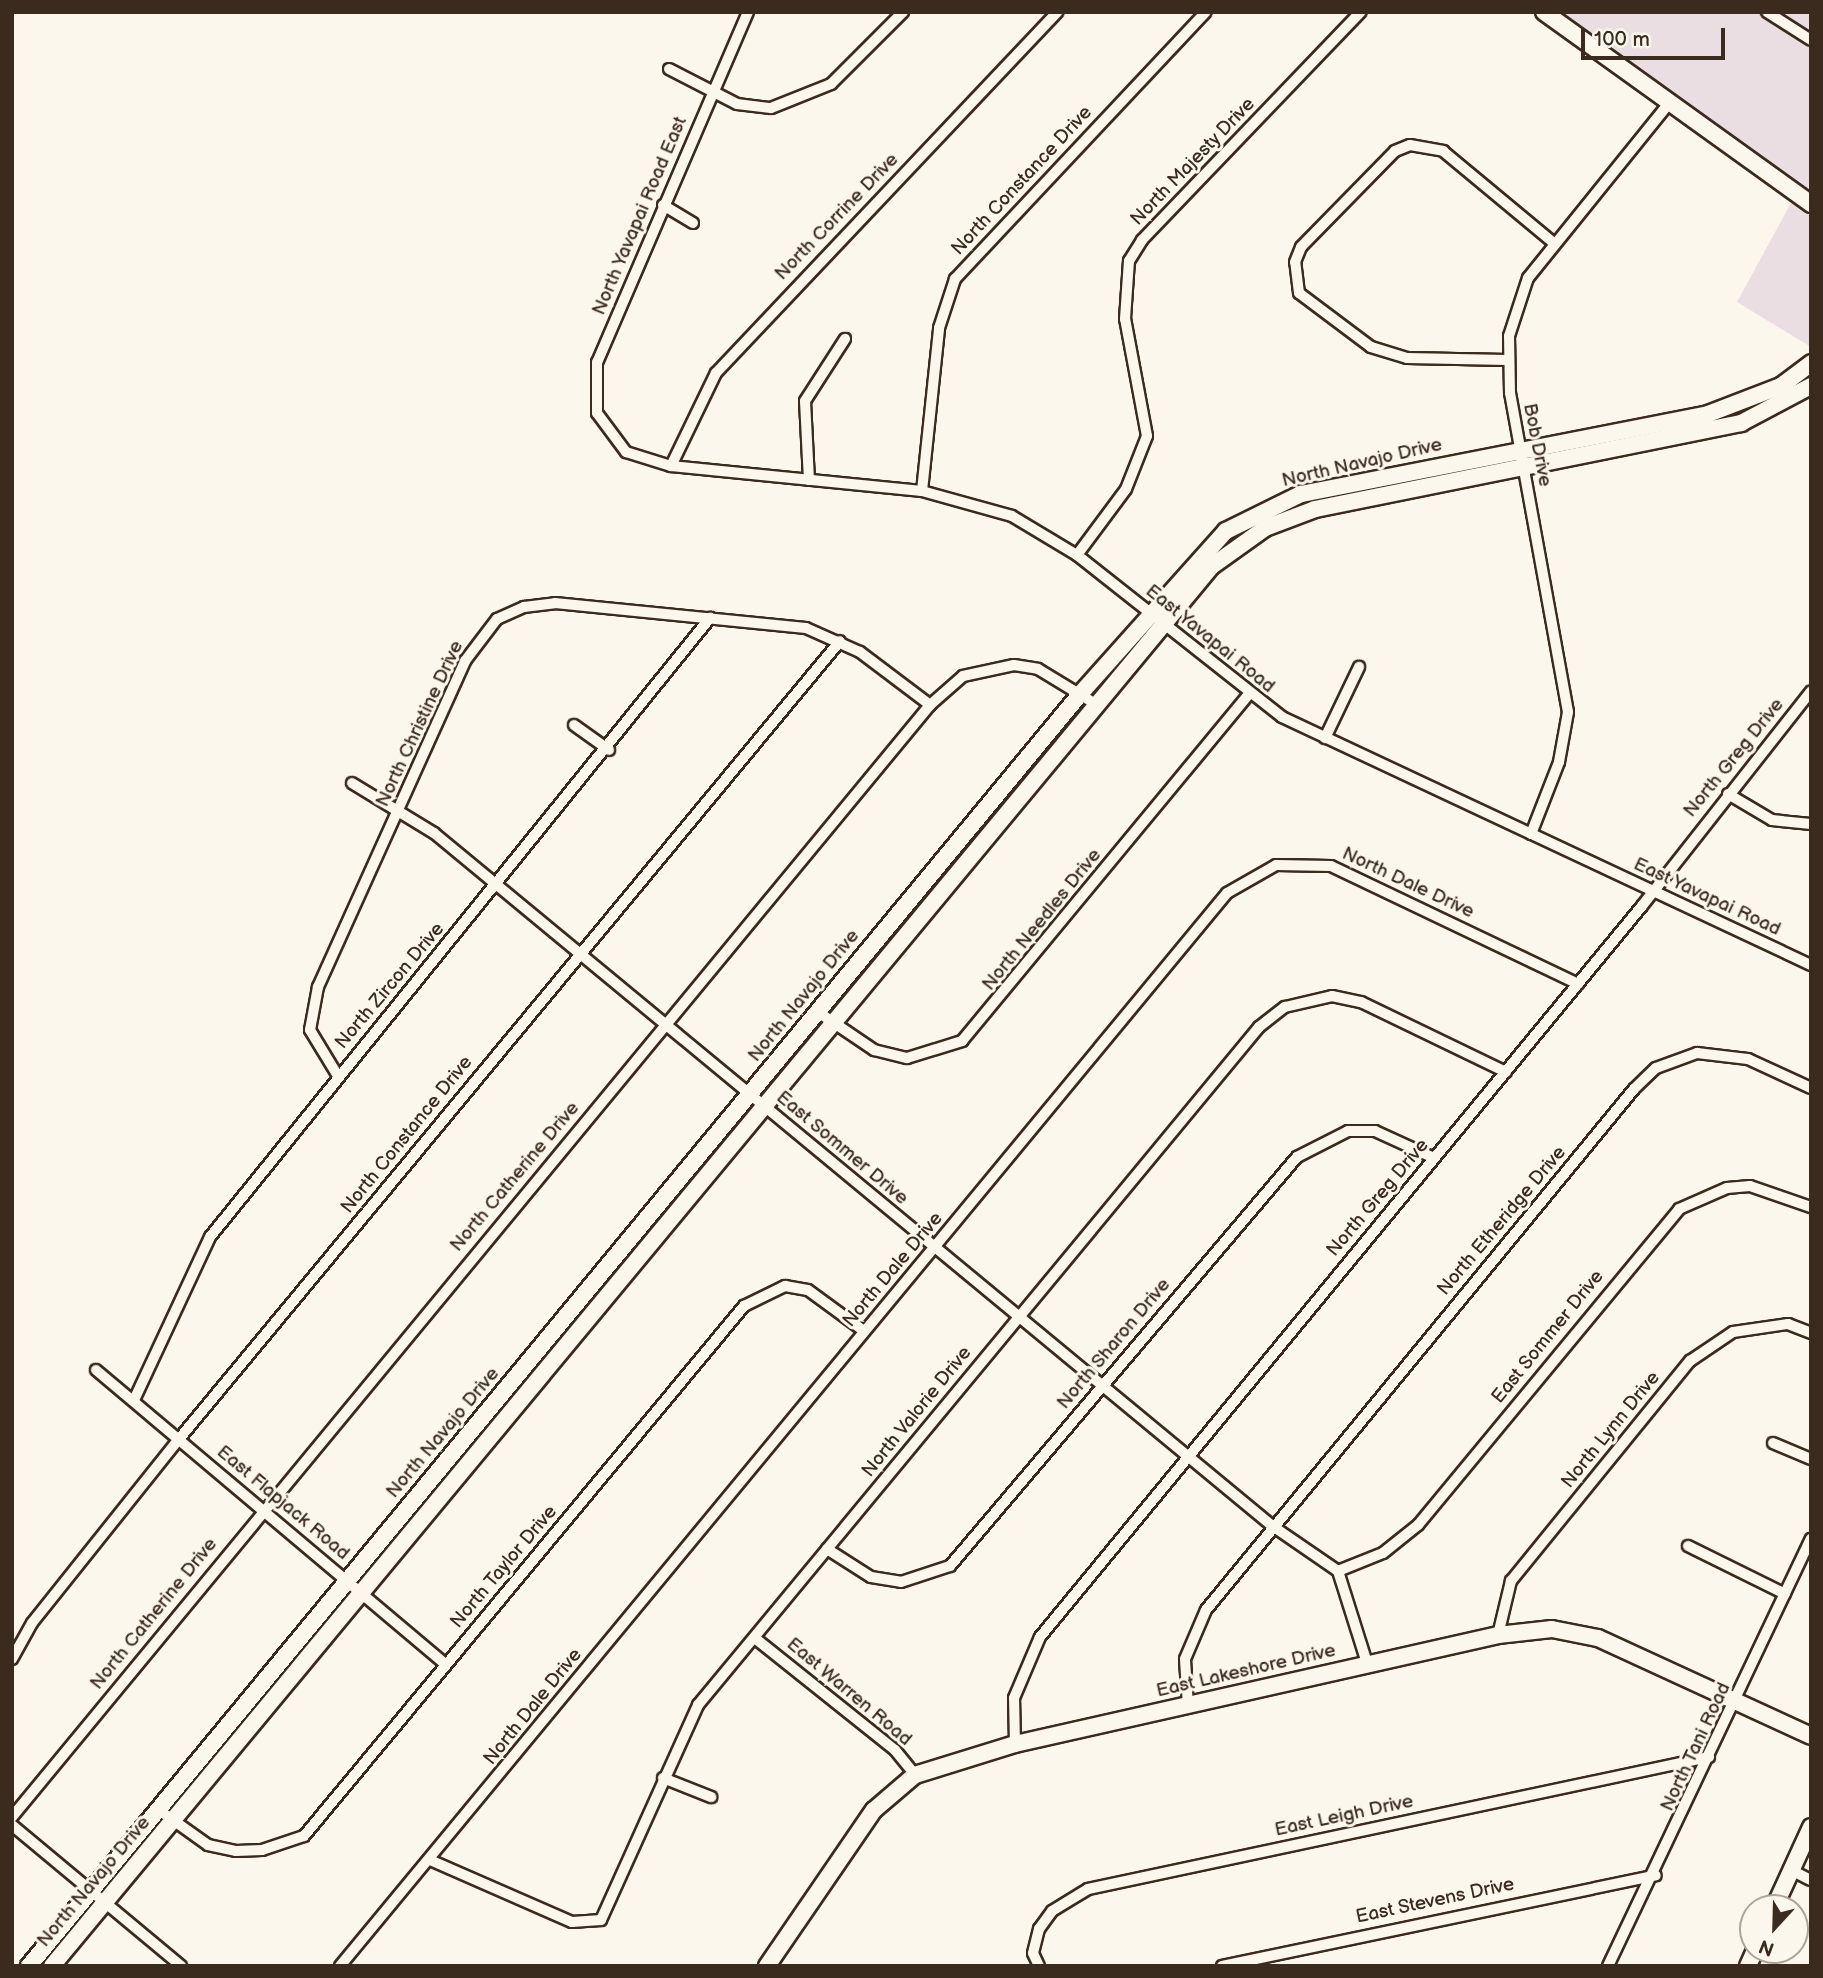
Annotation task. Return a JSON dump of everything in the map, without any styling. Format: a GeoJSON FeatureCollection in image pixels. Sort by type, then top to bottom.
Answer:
{"type":"FeatureCollection","features":[{"type":"Feature","properties":{"kind":"street","name":"North Yavapai Road East"},"geometry":{"type":"LineString","coordinates":[[611,437],[597,413],[597,362],[748,12]]}},
{"type":"Feature","properties":{"kind":"street"},"geometry":{"type":"LineString","coordinates":[[670,69],[713,93],[771,108],[803,100],[831,84],[903,12]]}},
{"type":"Feature","properties":{"kind":"street","name":"North Corrine Drive"},"geometry":{"type":"LineString","coordinates":[[671,466],[716,373],[1057,12]]}},
{"type":"Feature","properties":{"kind":"street","name":"North Constance Drive"},"geometry":{"type":"LineString","coordinates":[[922,491],[939,328],[955,279],[1206,12]]}},
{"type":"Feature","properties":{"kind":"street","name":"North Majesty Drive"},"geometry":{"type":"LineString","coordinates":[[1077,555],[1126,489],[1147,436],[1125,319],[1129,261],[1142,240],[1361,12]]}},
{"type":"Feature","properties":{"kind":"street"},"geometry":{"type":"LineString","coordinates":[[1544,12],[1667,106],[1811,204]]}},
{"type":"Feature","properties":{"kind":"street"},"geometry":{"type":"LineString","coordinates":[[1767,12],[1811,40]]}},
{"type":"Feature","properties":{"kind":"street","name":"Bob Drive"},"geometry":{"type":"LineString","coordinates":[[1531,834],[1559,762],[1568,712],[1507,360],[1516,302],[1554,243],[1667,106]]}},
{"type":"Feature","properties":{"kind":"street"},"geometry":{"type":"LineString","coordinates":[[1507,360],[1407,358],[1371,347],[1299,293],[1295,262],[1301,247],[1395,150],[1410,145],[1443,151],[1554,243]]}},
{"type":"Feature","properties":{"kind":"street"},"geometry":{"type":"LineString","coordinates":[[663,205],[693,223]]}},
{"type":"Feature","properties":{"kind":"street"},"geometry":{"type":"LineString","coordinates":[[808,480],[809,389],[845,339]]}},
{"type":"Feature","properties":{"kind":"street","name":"North Navajo Drive"},"geometry":{"type":"LineString","coordinates":[[1336,495],[1524,467],[1689,426],[1749,402],[1811,363]]}},
{"type":"Feature","properties":{"kind":"street","name":"North Navajo Drive"},"geometry":{"type":"LineString","coordinates":[[29,1966],[89,1894],[166,1816],[362,1592],[757,1099],[818,1012],[1155,617],[1237,545],[1336,495],[1521,450],[1761,415],[1811,386]]}},
{"type":"Feature","properties":{"kind":"street","name":"East Yavapai Road"},"geometry":{"type":"LineString","coordinates":[[611,437],[643,461],[922,491],[1012,516],[1077,555],[1248,695],[1325,738],[1811,965]]}},
{"type":"Feature","properties":{"kind":"street","name":"North Christine Drive"},"geometry":{"type":"LineString","coordinates":[[338,1076],[318,1051],[311,1009],[466,661],[497,620],[524,607],[555,603],[806,628],[840,641],[930,705]]}},
{"type":"Feature","properties":{"kind":"street","name":"North Zircon Drive"},"geometry":{"type":"LineString","coordinates":[[134,1400],[210,1237],[338,1076],[608,750],[710,618]]}},
{"type":"Feature","properties":{"kind":"street","name":"North Constance Drive"},"geometry":{"type":"LineString","coordinates":[[12,1659],[32,1623],[179,1439],[840,641]]}},
{"type":"Feature","properties":{"kind":"street","name":"North Catherine Drive"},"geometry":{"type":"LineString","coordinates":[[12,1817],[264,1508],[930,705],[963,676],[1014,665],[1038,669],[1087,698]]}},
{"type":"Feature","properties":{"kind":"street"},"geometry":{"type":"LineString","coordinates":[[1325,738],[1359,667]]}},
{"type":"Feature","properties":{"kind":"street","name":"North Greg Drive"},"geometry":{"type":"LineString","coordinates":[[1015,1744],[1014,1698],[1026,1660],[1186,1455],[1578,984],[1811,691]]}},
{"type":"Feature","properties":{"kind":"street","name":"North Needles Drive"},"geometry":{"type":"LineString","coordinates":[[818,1012],[874,1050],[907,1058],[961,1041],[1248,695]]}},
{"type":"Feature","properties":{"kind":"street","name":"North Navajo Drive"},"geometry":{"type":"LineString","coordinates":[[52,1966],[102,1906],[166,1816],[348,1580],[757,1099],[831,1023],[1087,698]]}},
{"type":"Feature","properties":{"kind":"street"},"geometry":{"type":"LineString","coordinates":[[575,725],[608,750]]}},
{"type":"Feature","properties":{"kind":"street","name":"East Sommer Drive"},"geometry":{"type":"LineString","coordinates":[[352,783],[401,807],[1186,1455],[1272,1525],[1338,1571],[1383,1553],[1418,1525],[1679,1209],[1727,1188],[1750,1186],[1811,1207]]}},
{"type":"Feature","properties":{"kind":"street"},"geometry":{"type":"LineString","coordinates":[[1728,794],[1772,820],[1811,824]]}},
{"type":"Feature","properties":{"kind":"street","name":"North Dale Drive"},"geometry":{"type":"LineString","coordinates":[[340,1966],[1227,893],[1276,865],[1331,866],[1578,984]]}},
{"type":"Feature","properties":{"kind":"street","name":"North Valorie Drive"},"geometry":{"type":"LineString","coordinates":[[430,1860],[590,1924],[612,1907],[663,1778],[698,1705],[756,1639],[827,1549],[1259,1027],[1285,1007],[1332,996],[1361,1002],[1506,1072]]}},
{"type":"Feature","properties":{"kind":"street","name":"North Etheridge Drive"},"geometry":{"type":"LineString","coordinates":[[1188,1706],[1184,1680],[1192,1634],[1272,1525],[1656,1068],[1697,1053],[1724,1054],[1811,1088]]}},
{"type":"Feature","properties":{"kind":"street","name":"North Sharon Drive"},"geometry":{"type":"LineString","coordinates":[[827,1549],[871,1577],[901,1582],[950,1566],[1277,1175],[1308,1149],[1348,1131],[1375,1131],[1434,1158]]}},
{"type":"Feature","properties":{"kind":"street","name":"North Taylor Drive"},"geometry":{"type":"LineString","coordinates":[[166,1816],[208,1845],[236,1851],[262,1850],[304,1836],[445,1664],[758,1295],[785,1286],[808,1290],[864,1331]]}},
{"type":"Feature","properties":{"kind":"street","name":"North Lynn Drive"},"geometry":{"type":"LineString","coordinates":[[1498,1635],[1511,1581],[1690,1361],[1733,1332],[1788,1324],[1811,1333]]}},
{"type":"Feature","properties":{"kind":"street","name":"East Flapjack Road"},"geometry":{"type":"LineString","coordinates":[[96,1370],[264,1508],[445,1664]]}},
{"type":"Feature","properties":{"kind":"street"},"geometry":{"type":"LineString","coordinates":[[1773,1443],[1811,1459]]}},
{"type":"Feature","properties":{"kind":"street","name":"North Tani Road"},"geometry":{"type":"LineString","coordinates":[[1608,1966],[1656,1875],[1811,1539]]}},
{"type":"Feature","properties":{"kind":"street"},"geometry":{"type":"LineString","coordinates":[[1688,1546],[1785,1594]]}},
{"type":"Feature","properties":{"kind":"street"},"geometry":{"type":"LineString","coordinates":[[1338,1571],[1368,1665]]}},
{"type":"Feature","properties":{"kind":"street","name":"East Lakeshore Drive"},"geometry":{"type":"LineString","coordinates":[[767,1966],[874,1810],[915,1775],[1015,1744],[1498,1635],[1575,1631],[1811,1736]]}},
{"type":"Feature","properties":{"kind":"street","name":"East Warren Road"},"geometry":{"type":"LineString","coordinates":[[756,1639],[895,1750],[915,1775]]}},
{"type":"Feature","properties":{"kind":"street","name":"East Leigh Drive"},"geometry":{"type":"LineString","coordinates":[[1039,1966],[1033,1954],[1039,1929],[1052,1911],[1088,1889],[1709,1757]]}},
{"type":"Feature","properties":{"kind":"street"},"geometry":{"type":"LineString","coordinates":[[663,1778],[711,1797]]}},
{"type":"Feature","properties":{"kind":"street"},"geometry":{"type":"LineString","coordinates":[[12,1825],[102,1906],[181,1966]]}},
{"type":"Feature","properties":{"kind":"street"},"geometry":{"type":"LineString","coordinates":[[1780,1894],[1811,1827]]}},
{"type":"Feature","properties":{"kind":"street"},"geometry":{"type":"LineString","coordinates":[[1791,1870],[1811,1880]]}},
{"type":"Feature","properties":{"kind":"street","name":"East Stevens Drive"},"geometry":{"type":"LineString","coordinates":[[1222,1966],[1656,1875]]}},
{"type":"Feature","properties":{"kind":"shaded area"},"geometry":{"type":"Polygon","coordinates":[[[1553,12],[1811,12],[1811,192],[1754,157],[1553,12]]]}},
{"type":"Feature","properties":{"kind":"shaded area"},"geometry":{"type":"Polygon","coordinates":[[[1791,203],[1811,216],[1811,347],[1737,302],[1791,203]]]}}]}
